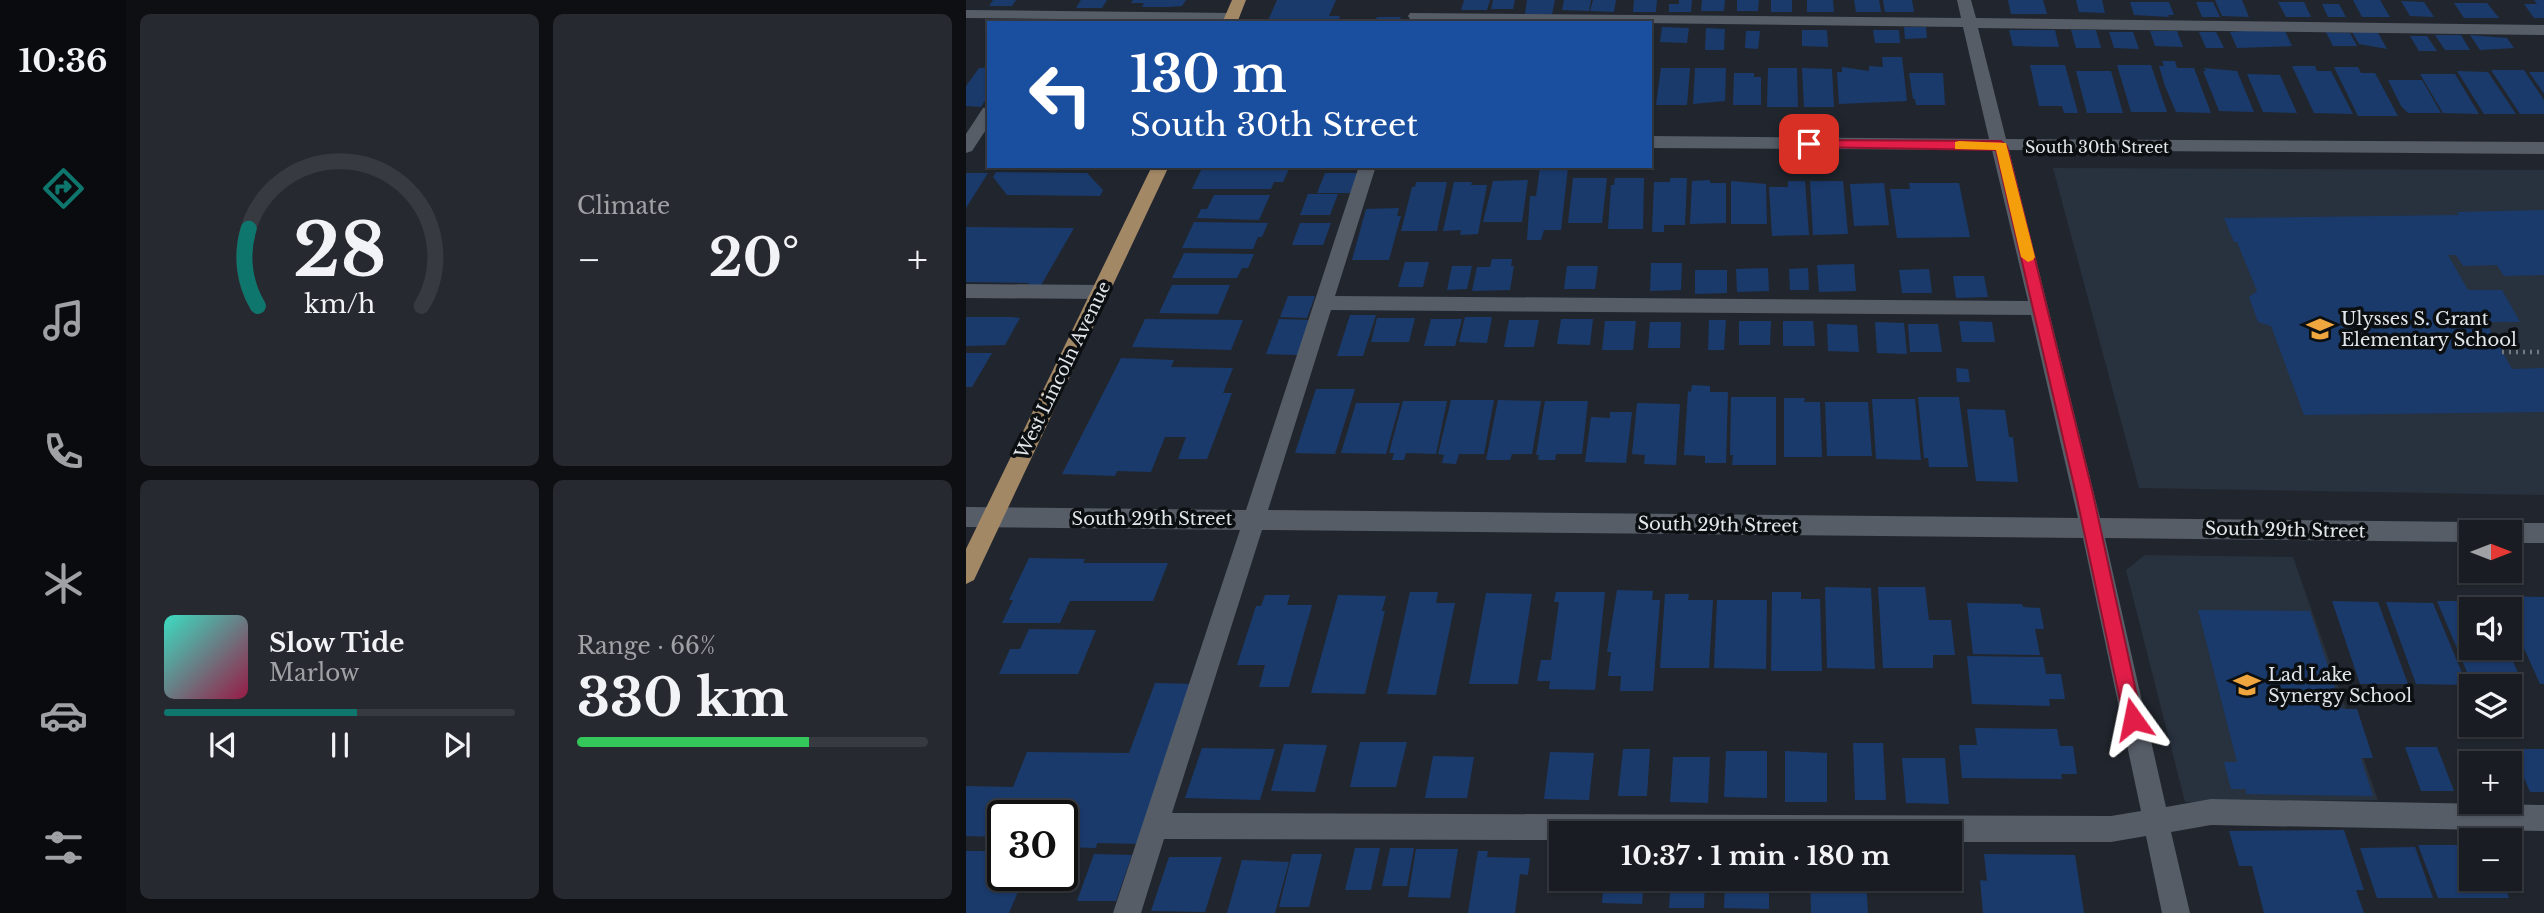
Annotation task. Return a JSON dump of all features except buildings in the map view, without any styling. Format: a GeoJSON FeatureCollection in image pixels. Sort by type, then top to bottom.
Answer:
{"type":"FeatureCollection","features":[{"type":"Feature","properties":{"kind":"main road"},"geometry":{"type":"LineString","coordinates":[[1230,20],[1239,0]]}},
{"type":"Feature","properties":{"kind":"main road","name":"West Lincoln Avenue"},"geometry":{"type":"LineString","coordinates":[[966,573],[1160,168]]}},
{"type":"Feature","properties":{"kind":"street"},"geometry":{"type":"LineString","coordinates":[[1049,19],[1061,0]]}},
{"type":"Feature","properties":{"kind":"street"},"geometry":{"type":"LineString","coordinates":[[1419,0],[1414,19],[1969,22],[2544,30]]}},
{"type":"Feature","properties":{"kind":"street"},"geometry":{"type":"LineString","coordinates":[[1964,0],[2092,528],[2176,913]]}},
{"type":"Feature","properties":{"kind":"street"},"geometry":{"type":"LineString","coordinates":[[966,14],[1049,19],[1230,20]]}},
{"type":"Feature","properties":{"kind":"street"},"geometry":{"type":"LineString","coordinates":[[973,139],[987,115]]}},
{"type":"Feature","properties":{"kind":"street","name":"South 30th Street"},"geometry":{"type":"LineString","coordinates":[[1652,142],[2544,148]]}},
{"type":"Feature","properties":{"kind":"street"},"geometry":{"type":"LineString","coordinates":[[1128,913],[1252,519],[1367,168]]}},
{"type":"Feature","properties":{"kind":"street"},"geometry":{"type":"LineString","coordinates":[[966,290],[1101,292]]}},
{"type":"Feature","properties":{"kind":"street"},"geometry":{"type":"LineString","coordinates":[[1324,303],[2040,308]]}},
{"type":"Feature","properties":{"kind":"street","name":"South 29th Street"},"geometry":{"type":"LineString","coordinates":[[966,517],[2459,532]]}},
{"type":"Feature","properties":{"kind":"street"},"geometry":{"type":"LineString","coordinates":[[2522,533],[2544,533]]}},
{"type":"Feature","properties":{"kind":"street"},"geometry":{"type":"LineString","coordinates":[[1154,826],[2111,829],[2211,812],[2544,818]]}},
{"type":"Feature","properties":{"kind":"path"},"geometry":{"type":"LineString","coordinates":[[2502,352],[2544,352]]}},
{"type":"Feature","properties":{"kind":"shaded area","name":"Ulysses S. Grant Elementary School"},"geometry":{"type":"Polygon","coordinates":[[[2053,168],[2544,170],[2544,495],[2139,488],[2053,168]]]}},
{"type":"Feature","properties":{"kind":"shaded area","name":"Lad Lake Synergy School"},"geometry":{"type":"Polygon","coordinates":[[[2145,555],[2293,557],[2378,800],[2185,802],[2126,570],[2145,555]]]}},
{"type":"Feature","properties":{"kind":"slow traffic"},"geometry":{"type":"LineString","coordinates":[[1959,145],[2001,146],[2028,257]]}},
{"type":"Feature","properties":{"kind":"place","name":"Ulysses S. Grant Elementary School"},"geometry":{"type":"Point","coordinates":[2320,329]}},
{"type":"Feature","properties":{"kind":"place","name":"Lad Lake Synergy School"},"geometry":{"type":"Point","coordinates":[2247,685]}},
{"type":"Feature","properties":{"kind":"route"},"geometry":{"type":"LineString","coordinates":[[1809,144],[2001,146],[2084,494],[2133,719]]}}]}
